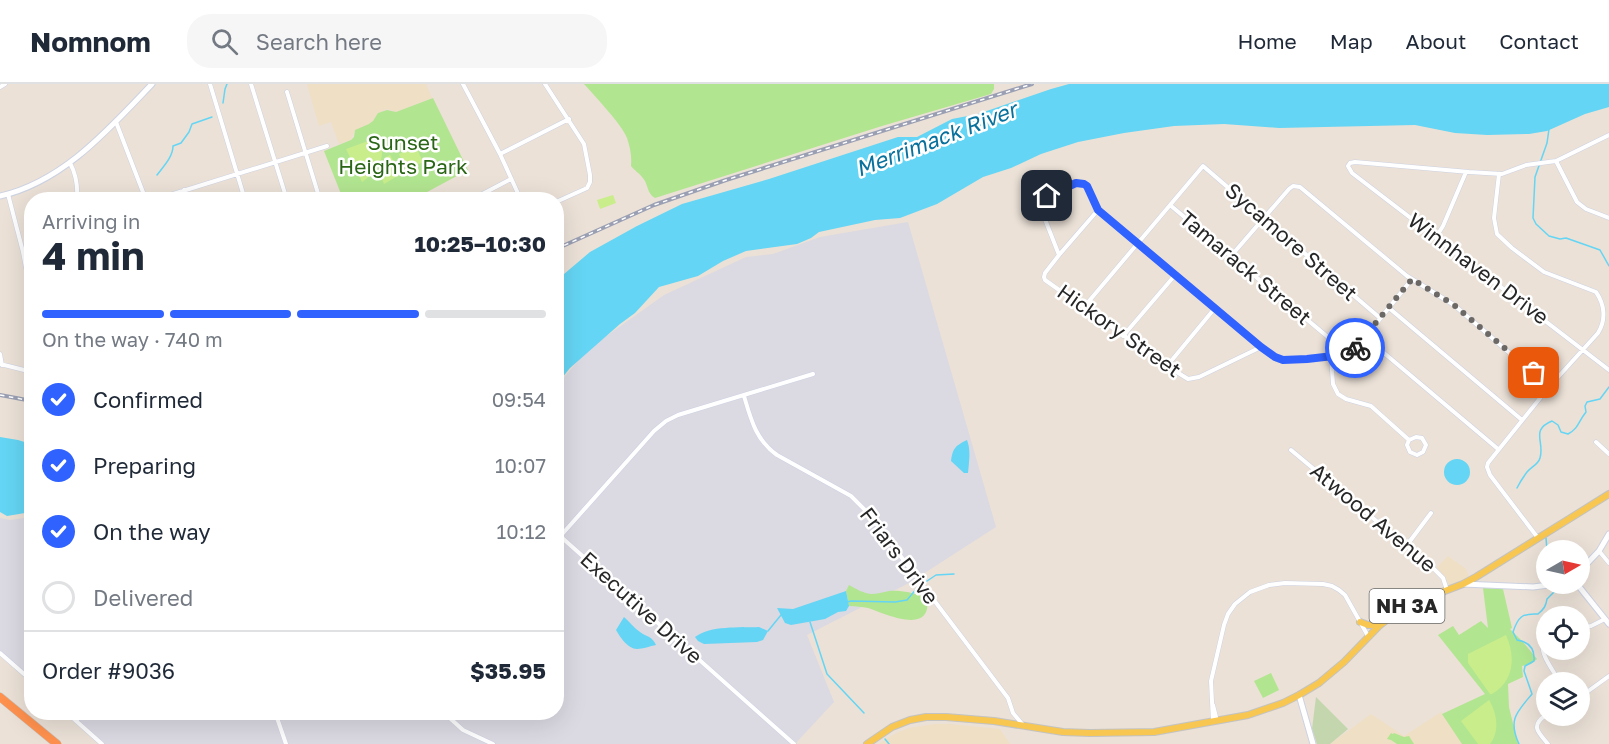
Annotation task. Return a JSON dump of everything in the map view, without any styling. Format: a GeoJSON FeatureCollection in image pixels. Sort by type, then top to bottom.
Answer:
{"type":"FeatureCollection","features":[{"type":"Feature","properties":{"kind":"highway"},"geometry":{"type":"LineString","coordinates":[[0,697],[24,717]]}},
{"type":"Feature","properties":{"kind":"highway"},"geometry":{"type":"LineString","coordinates":[[28,720],[57,744]]}},
{"type":"Feature","properties":{"kind":"main road","name":"NH 3A"},"geometry":{"type":"LineString","coordinates":[[867,744],[892,727],[919,718],[946,717],[1009,723],[1074,733],[1148,732],[1215,722],[1259,712],[1299,695],[1331,674],[1390,617],[1411,604],[1463,584],[1609,494]]}},
{"type":"Feature","properties":{"kind":"main road"},"geometry":{"type":"LineString","coordinates":[[1360,622],[1380,625]]}},
{"type":"Feature","properties":{"kind":"street"},"geometry":{"type":"LineString","coordinates":[[0,87],[5,84]]}},
{"type":"Feature","properties":{"kind":"street"},"geometry":{"type":"LineString","coordinates":[[0,196],[39,182],[70,163],[152,84]]}},
{"type":"Feature","properties":{"kind":"street"},"geometry":{"type":"LineString","coordinates":[[210,84],[243,192]]}},
{"type":"Feature","properties":{"kind":"street"},"geometry":{"type":"LineString","coordinates":[[251,84],[284,192]]}},
{"type":"Feature","properties":{"kind":"street"},"geometry":{"type":"LineString","coordinates":[[463,84],[517,192]]}},
{"type":"Feature","properties":{"kind":"street"},"geometry":{"type":"LineString","coordinates":[[545,84],[585,147],[589,185],[584,190],[564,199]]}},
{"type":"Feature","properties":{"kind":"street"},"geometry":{"type":"LineString","coordinates":[[286,92],[317,192]]}},
{"type":"Feature","properties":{"kind":"street"},"geometry":{"type":"LineString","coordinates":[[500,154],[569,119]]}},
{"type":"Feature","properties":{"kind":"street"},"geometry":{"type":"LineString","coordinates":[[115,121],[143,192]]}},
{"type":"Feature","properties":{"kind":"street"},"geometry":{"type":"LineString","coordinates":[[1436,237],[1466,172],[1499,174],[1526,165],[1556,161],[1609,135]]}},
{"type":"Feature","properties":{"kind":"street"},"geometry":{"type":"LineString","coordinates":[[177,192],[327,146]]}},
{"type":"Feature","properties":{"kind":"street"},"geometry":{"type":"LineString","coordinates":[[1556,161],[1577,202],[1586,209],[1609,218]]}},
{"type":"Feature","properties":{"kind":"street","name":"Winnhaven Drive"},"geometry":{"type":"LineString","coordinates":[[1466,172],[1355,162],[1348,166],[1352,173],[1609,370]]}},
{"type":"Feature","properties":{"kind":"street"},"geometry":{"type":"LineString","coordinates":[[70,163],[77,184],[76,192]]}},
{"type":"Feature","properties":{"kind":"street","name":"Sycamore Street"},"geometry":{"type":"LineString","coordinates":[[1170,205],[1203,166],[1380,318]]}},
{"type":"Feature","properties":{"kind":"street"},"geometry":{"type":"LineString","coordinates":[[1499,174],[1494,218],[1497,234],[1544,272],[1593,290],[1601,299],[1604,311],[1602,326],[1488,463],[1488,471],[1538,538]]}},
{"type":"Feature","properties":{"kind":"street"},"geometry":{"type":"LineString","coordinates":[[486,192],[511,179]]}},
{"type":"Feature","properties":{"kind":"street"},"geometry":{"type":"LineString","coordinates":[[1098,210],[1059,255],[1040,205],[1043,198],[1080,183],[1087,186],[1098,210],[1261,347],[1283,360],[1348,353],[1365,337],[1412,279]]}},
{"type":"Feature","properties":{"kind":"street"},"geometry":{"type":"LineString","coordinates":[[1230,256],[1289,189],[1297,186],[1304,189],[1412,279],[1454,305],[1550,387]]}},
{"type":"Feature","properties":{"kind":"street"},"geometry":{"type":"LineString","coordinates":[[8,194],[24,262]]}},
{"type":"Feature","properties":{"kind":"street"},"geometry":{"type":"LineString","coordinates":[[1084,307],[1170,205]]}},
{"type":"Feature","properties":{"kind":"street","name":"Tamarack Street"},"geometry":{"type":"LineString","coordinates":[[1170,205],[1348,353]]}},
{"type":"Feature","properties":{"kind":"street","name":"Hickory Street"},"geometry":{"type":"LineString","coordinates":[[1059,255],[1044,277],[1045,280],[1184,378],[1192,380],[1261,347]]}},
{"type":"Feature","properties":{"kind":"street"},"geometry":{"type":"LineString","coordinates":[[1123,336],[1176,274]]}},
{"type":"Feature","properties":{"kind":"street"},"geometry":{"type":"LineString","coordinates":[[1167,366],[1215,308]]}},
{"type":"Feature","properties":{"kind":"street"},"geometry":{"type":"LineString","coordinates":[[1389,308],[1522,420]]}},
{"type":"Feature","properties":{"kind":"street"},"geometry":{"type":"LineString","coordinates":[[1365,337],[1498,449]]}},
{"type":"Feature","properties":{"kind":"street"},"geometry":{"type":"LineString","coordinates":[[0,354],[1,365],[24,370]]}},
{"type":"Feature","properties":{"kind":"street"},"geometry":{"type":"LineString","coordinates":[[1331,356],[1333,384],[1338,394],[1346,399],[1371,406],[1410,440]]}},
{"type":"Feature","properties":{"kind":"street","name":"Executive Drive"},"geometry":{"type":"LineString","coordinates":[[564,532],[663,422],[678,415],[813,374]]}},
{"type":"Feature","properties":{"kind":"street","name":"Friars Drive"},"geometry":{"type":"LineString","coordinates":[[744,396],[754,428],[768,447],[862,505],[1008,698],[1014,713],[1023,725]]}},
{"type":"Feature","properties":{"kind":"street"},"geometry":{"type":"LineString","coordinates":[[1416,437],[1423,440],[1426,445],[1424,452],[1417,455],[1410,452],[1407,446],[1410,440],[1416,437]]}},
{"type":"Feature","properties":{"kind":"street"},"geometry":{"type":"LineString","coordinates":[[1596,442],[1609,454]]}},
{"type":"Feature","properties":{"kind":"street","name":"Atwood Avenue"},"geometry":{"type":"LineString","coordinates":[[1291,450],[1407,545],[1439,574],[1447,590]]}},
{"type":"Feature","properties":{"kind":"street"},"geometry":{"type":"LineString","coordinates":[[1407,545],[1431,513]]}},
{"type":"Feature","properties":{"kind":"street"},"geometry":{"type":"LineString","coordinates":[[1590,560],[1609,534]]}},
{"type":"Feature","properties":{"kind":"street","name":"Executive Drive"},"geometry":{"type":"LineString","coordinates":[[564,540],[794,744]]}},
{"type":"Feature","properties":{"kind":"street"},"geometry":{"type":"LineString","coordinates":[[1599,551],[1609,563]]}},
{"type":"Feature","properties":{"kind":"street"},"geometry":{"type":"LineString","coordinates":[[1215,722],[1211,676],[1224,626],[1235,604],[1250,592],[1277,583],[1328,585],[1342,592],[1368,636]]}},
{"type":"Feature","properties":{"kind":"street"},"geometry":{"type":"LineString","coordinates":[[1463,584],[1536,587]]}},
{"type":"Feature","properties":{"kind":"street"},"geometry":{"type":"LineString","coordinates":[[1585,594],[1607,621],[1590,626]]}},
{"type":"Feature","properties":{"kind":"street"},"geometry":{"type":"LineString","coordinates":[[0,654],[24,674]]}},
{"type":"Feature","properties":{"kind":"street"},"geometry":{"type":"LineString","coordinates":[[1590,690],[1609,676]]}},
{"type":"Feature","properties":{"kind":"street"},"geometry":{"type":"LineString","coordinates":[[1299,695],[1313,744]]}},
{"type":"Feature","properties":{"kind":"street"},"geometry":{"type":"LineString","coordinates":[[1009,723],[1014,713]]}},
{"type":"Feature","properties":{"kind":"street"},"geometry":{"type":"LineString","coordinates":[[278,720],[286,744]]}},
{"type":"Feature","properties":{"kind":"street"},"geometry":{"type":"LineString","coordinates":[[452,720],[463,730],[493,744]]}},
{"type":"Feature","properties":{"kind":"street"},"geometry":{"type":"LineString","coordinates":[[76,722],[102,744]]}},
{"type":"Feature","properties":{"kind":"street"},"geometry":{"type":"LineString","coordinates":[[1537,726],[1538,731],[1548,744]]}},
{"type":"Feature","properties":{"kind":"shaded area"},"geometry":{"type":"Polygon","coordinates":[[[307,84],[426,84],[432,98],[396,112],[387,109],[378,113],[369,124],[355,130],[351,140],[339,144],[331,122],[319,126],[307,84]]]}},
{"type":"Feature","properties":{"kind":"shaded area"},"geometry":{"type":"Polygon","coordinates":[[[908,222],[996,527],[909,583],[807,635],[834,702],[795,744],[105,744],[77,720],[564,720],[564,378],[587,350],[664,295],[746,257],[773,254],[820,237],[908,222]]]}},
{"type":"Feature","properties":{"kind":"shaded area"},"geometry":{"type":"Polygon","coordinates":[[[0,518],[10,520],[24,518],[24,673],[0,652],[0,518]]]}},
{"type":"Feature","properties":{"kind":"shaded area"},"geometry":{"type":"Polygon","coordinates":[[[1448,556],[1466,569],[1469,577],[1450,586],[1436,568],[1448,556]]]}},
{"type":"Feature","properties":{"kind":"shaded area"},"geometry":{"type":"Polygon","coordinates":[[[1441,712],[1462,744],[1330,744],[1371,714],[1404,736],[1441,712]]]}},
{"type":"Feature","properties":{"kind":"shaded area"},"geometry":{"type":"Polygon","coordinates":[[[934,724],[1000,729],[1010,744],[879,744],[909,728],[934,724]]]}},
{"type":"Feature","properties":{"kind":"green space"},"geometry":{"type":"Polygon","coordinates":[[[584,84],[994,84],[994,89],[991,94],[655,198],[650,194],[644,180],[631,166],[630,148],[620,126],[584,84]]]}},
{"type":"Feature","properties":{"kind":"green space","name":"Sunset Heights Park"},"geometry":{"type":"Polygon","coordinates":[[[433,98],[468,170],[427,192],[340,192],[324,151],[351,140],[355,130],[369,124],[378,113],[387,110],[396,112],[433,98]]]}},
{"type":"Feature","properties":{"kind":"green space"},"geometry":{"type":"Polygon","coordinates":[[[379,137],[382,151],[380,163],[362,182],[346,149],[379,137]]]}},
{"type":"Feature","properties":{"kind":"green space"},"geometry":{"type":"Polygon","coordinates":[[[416,147],[423,162],[406,170],[399,154],[416,147]]]}},
{"type":"Feature","properties":{"kind":"green space"},"geometry":{"type":"Polygon","coordinates":[[[390,155],[401,174],[384,184],[379,171],[386,157],[390,155]]]}},
{"type":"Feature","properties":{"kind":"green space"},"geometry":{"type":"Polygon","coordinates":[[[613,195],[616,203],[600,209],[597,200],[613,195]]]}},
{"type":"Feature","properties":{"kind":"green space"},"geometry":{"type":"Polygon","coordinates":[[[849,585],[871,594],[893,591],[914,594],[925,599],[927,609],[924,616],[910,620],[868,608],[849,606],[846,591],[849,585]]]}},
{"type":"Feature","properties":{"kind":"green space"},"geometry":{"type":"Polygon","coordinates":[[[1483,588],[1503,589],[1512,628],[1510,629],[1536,658],[1531,664],[1522,666],[1523,677],[1508,684],[1509,707],[1518,744],[1462,744],[1442,714],[1485,694],[1438,635],[1453,626],[1459,635],[1481,621],[1488,628],[1483,588]]]}},
{"type":"Feature","properties":{"kind":"green space"},"geometry":{"type":"Polygon","coordinates":[[[1506,635],[1511,652],[1511,668],[1505,682],[1490,694],[1468,663],[1468,654],[1506,635]]]}},
{"type":"Feature","properties":{"kind":"green space"},"geometry":{"type":"Polygon","coordinates":[[[1271,673],[1279,690],[1263,698],[1254,681],[1271,673]]]}},
{"type":"Feature","properties":{"kind":"green space"},"geometry":{"type":"Polygon","coordinates":[[[1316,697],[1348,729],[1330,744],[1317,744],[1312,729],[1316,697]]]}},
{"type":"Feature","properties":{"kind":"green space"},"geometry":{"type":"Polygon","coordinates":[[[1489,700],[1495,716],[1495,733],[1490,744],[1478,744],[1461,721],[1489,700]]]}},
{"type":"Feature","properties":{"kind":"green space"},"geometry":{"type":"Polygon","coordinates":[[[1391,733],[1404,737],[1409,736],[1414,744],[1397,744],[1387,739],[1391,733]]]}},
{"type":"Feature","properties":{"kind":"water","name":"Merrimack River"},"geometry":{"type":"Polygon","coordinates":[[[1069,84],[1609,84],[1609,107],[1585,114],[1547,131],[1529,134],[1455,133],[1415,125],[1279,128],[1224,124],[1174,126],[1078,142],[983,177],[937,204],[900,218],[875,220],[819,232],[797,244],[746,251],[698,276],[659,287],[635,313],[564,375],[564,274],[590,252],[682,204],[769,179],[898,137],[917,137],[952,119],[978,114],[1069,84]]]}},
{"type":"Feature","properties":{"kind":"water"},"geometry":{"type":"Polygon","coordinates":[[[0,437],[24,442],[24,513],[7,516],[0,512],[0,437]]]}},
{"type":"Feature","properties":{"kind":"water"},"geometry":{"type":"Polygon","coordinates":[[[967,440],[969,465],[968,473],[964,473],[951,461],[955,448],[967,440]]]}},
{"type":"Feature","properties":{"kind":"water"},"geometry":{"type":"Polygon","coordinates":[[[1457,459],[1466,463],[1470,472],[1466,481],[1457,485],[1448,481],[1444,472],[1448,463],[1457,459]]]}},
{"type":"Feature","properties":{"kind":"water"},"geometry":{"type":"Polygon","coordinates":[[[846,591],[849,606],[846,611],[838,612],[825,619],[791,625],[785,623],[777,608],[793,609],[846,591]]]}},
{"type":"Feature","properties":{"kind":"water"},"geometry":{"type":"Polygon","coordinates":[[[624,617],[651,638],[656,645],[637,649],[627,645],[616,630],[624,617]]]}},
{"type":"Feature","properties":{"kind":"water"},"geometry":{"type":"Polygon","coordinates":[[[759,627],[768,631],[763,640],[757,642],[704,644],[695,637],[717,629],[759,627]]]}},
{"type":"Feature","properties":{"kind":"waterway"},"geometry":{"type":"LineString","coordinates":[[223,103],[227,84]]}},
{"type":"Feature","properties":{"kind":"waterway"},"geometry":{"type":"LineString","coordinates":[[157,175],[170,158],[173,146],[181,143],[192,124],[212,117]]}},
{"type":"Feature","properties":{"kind":"waterway"},"geometry":{"type":"LineString","coordinates":[[1549,129],[1547,143],[1535,177],[1533,218],[1549,236],[1566,238],[1600,250],[1609,266]]}},
{"type":"Feature","properties":{"kind":"waterway"},"geometry":{"type":"LineString","coordinates":[[1517,488],[1527,472],[1539,460],[1542,428],[1552,421],[1558,425],[1561,432],[1568,434],[1572,432],[1586,412],[1587,402],[1600,399],[1609,387]]}},
{"type":"Feature","properties":{"kind":"waterway"},"geometry":{"type":"LineString","coordinates":[[924,583],[936,575],[954,574]]}},
{"type":"Feature","properties":{"kind":"waterway"},"geometry":{"type":"LineString","coordinates":[[847,602],[907,600],[918,587]]}},
{"type":"Feature","properties":{"kind":"waterway"},"geometry":{"type":"LineString","coordinates":[[1519,744],[1514,729],[1515,717],[1532,694],[1524,671],[1525,666],[1534,661],[1534,657],[1531,647],[1517,640],[1513,632],[1521,617],[1538,614],[1552,594]]}},
{"type":"Feature","properties":{"kind":"waterway"},"geometry":{"type":"LineString","coordinates":[[768,631],[781,615]]}},
{"type":"Feature","properties":{"kind":"waterway"},"geometry":{"type":"LineString","coordinates":[[810,622],[827,674],[864,713]]}},
{"type":"Feature","properties":{"kind":"waterway"},"geometry":{"type":"LineString","coordinates":[[885,739],[889,744]]}},
{"type":"Feature","properties":{"kind":"railway"},"geometry":{"type":"LineString","coordinates":[[564,245],[654,205],[726,180],[1032,84]]}},
{"type":"Feature","properties":{"kind":"railway"},"geometry":{"type":"LineString","coordinates":[[0,395],[24,400]]}},
{"type":"Feature","properties":{"kind":"way so far"},"geometry":{"type":"LineString","coordinates":[[1355,348],[1412,279],[1454,305],[1534,373]]}},
{"type":"Feature","properties":{"kind":"route"},"geometry":{"type":"LineString","coordinates":[[1047,196],[1076,183],[1087,186],[1098,210],[1261,347],[1279,359],[1342,355],[1355,348]]}}]}
